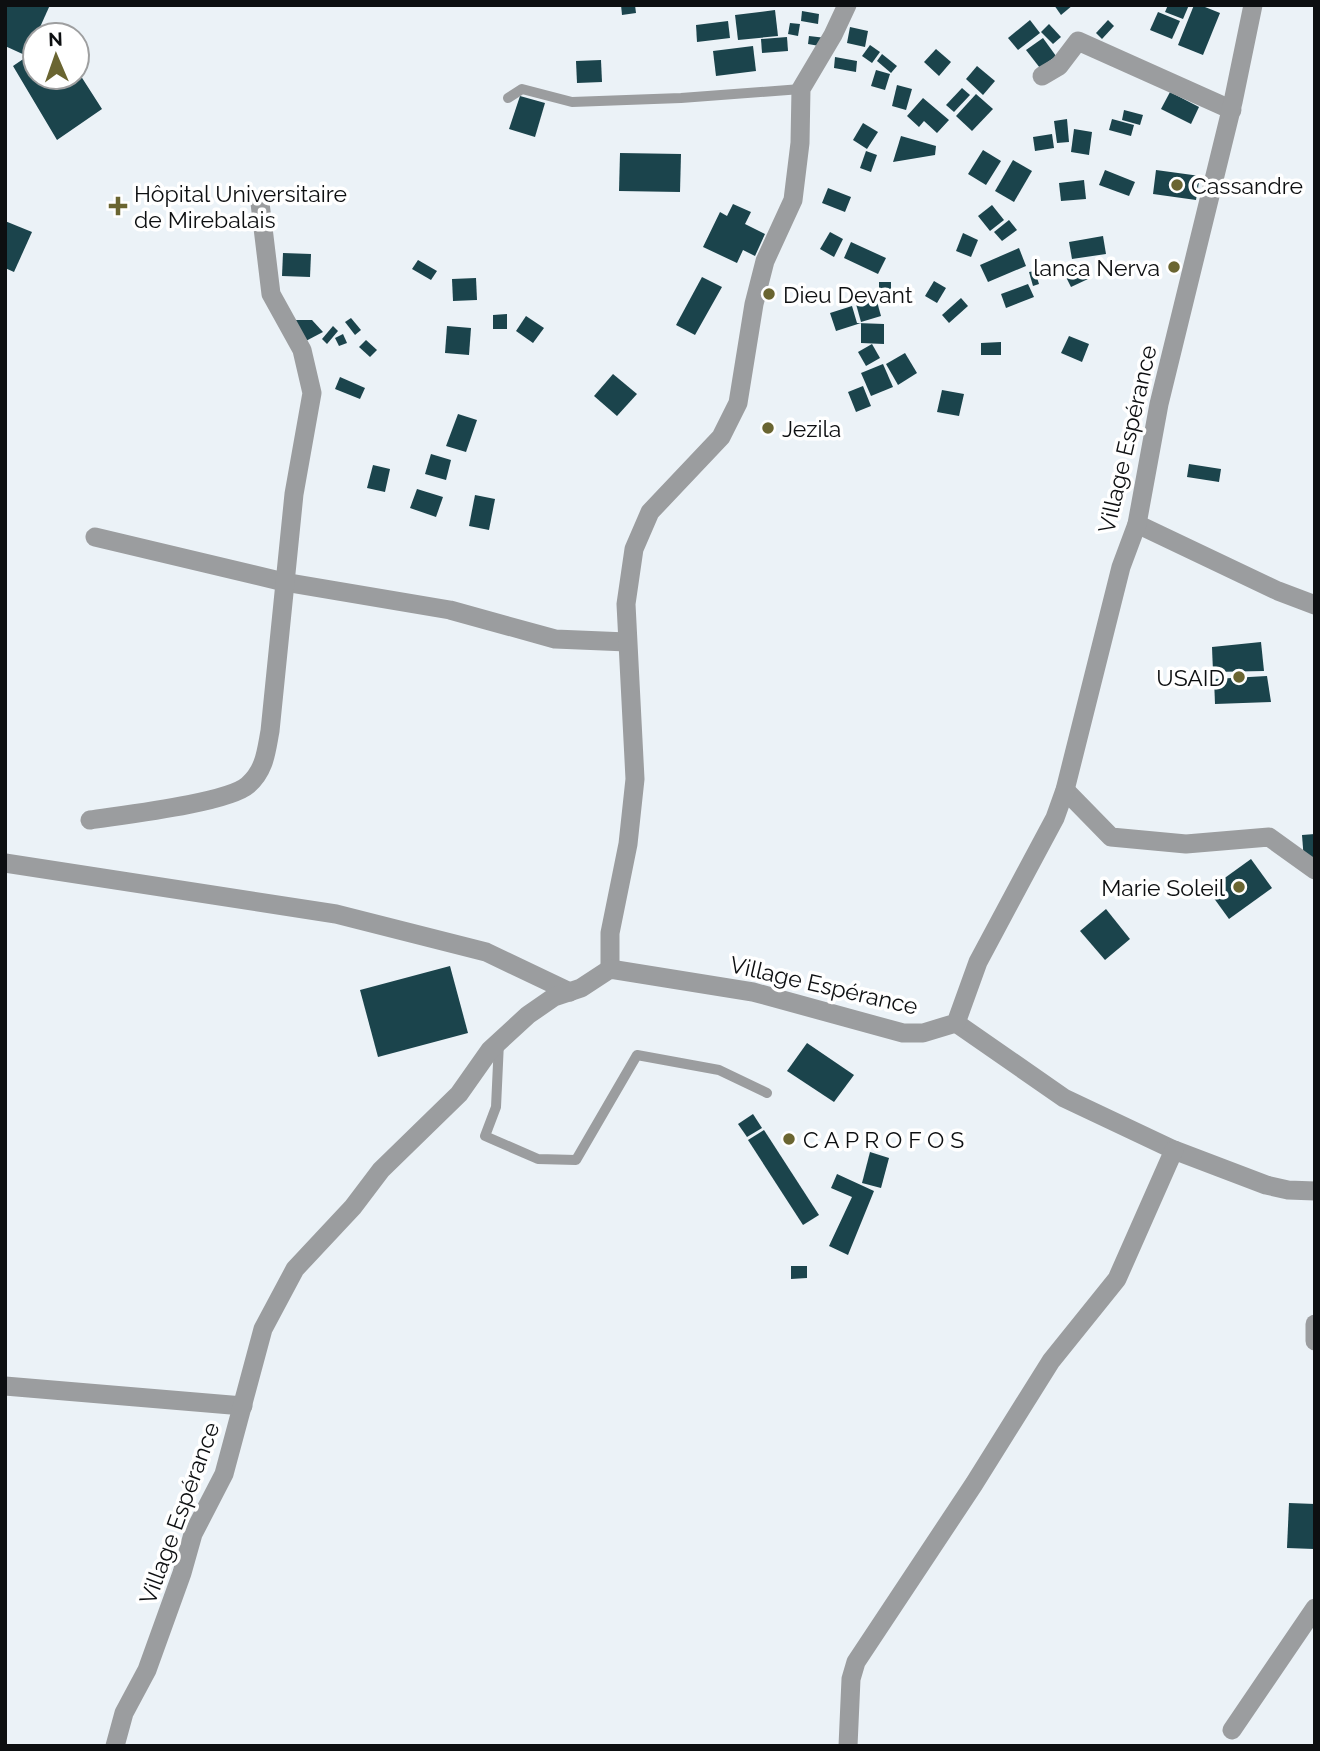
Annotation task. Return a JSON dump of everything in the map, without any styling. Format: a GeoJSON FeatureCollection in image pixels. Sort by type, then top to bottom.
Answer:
{"type":"FeatureCollection","features":[{"type":"Feature","properties":{"kind":"street"},"geometry":{"type":"LineString","coordinates":[[610,969],[610,933],[628,844],[635,779],[625,604],[634,549],[650,512],[721,437],[738,403],[754,304],[765,261],[793,200],[800,144],[801,89],[833,35],[847,5]]}},
{"type":"Feature","properties":{"kind":"street","name":"Village Espérance"},"geometry":{"type":"LineString","coordinates":[[115,1746],[124,1713],[147,1670],[193,1534],[224,1474],[263,1329],[295,1269],[353,1207],[381,1170],[459,1094],[490,1050],[528,1015],[554,997],[581,988],[610,969],[753,992],[903,1033],[923,1033],[956,1023],[978,962],[1055,818],[1065,790],[1121,567],[1137,524],[1159,404],[1231,110],[1253,5]]}},
{"type":"Feature","properties":{"kind":"street"},"geometry":{"type":"LineString","coordinates":[[1042,76],[1059,66],[1078,41],[1231,110]]}},
{"type":"Feature","properties":{"kind":"street"},"geometry":{"type":"LineString","coordinates":[[90,820],[209,801],[247,786],[264,765],[270,731],[294,494],[312,393],[302,351],[271,294],[260,203]]}},
{"type":"Feature","properties":{"kind":"street"},"geometry":{"type":"LineString","coordinates":[[1137,524],[1278,591],[1315,605]]}},
{"type":"Feature","properties":{"kind":"street"},"geometry":{"type":"LineString","coordinates":[[94,537],[284,582],[424,605],[555,639],[627,642]]}},
{"type":"Feature","properties":{"kind":"street"},"geometry":{"type":"LineString","coordinates":[[1065,790],[1111,837],[1186,844],[1269,837],[1315,870]]}},
{"type":"Feature","properties":{"kind":"street"},"geometry":{"type":"LineString","coordinates":[[5,863],[336,914],[486,952],[570,992]]}},
{"type":"Feature","properties":{"kind":"street"},"geometry":{"type":"LineString","coordinates":[[956,1023],[1065,1098],[1174,1150],[1266,1185],[1288,1190],[1315,1191]]}},
{"type":"Feature","properties":{"kind":"street"},"geometry":{"type":"LineString","coordinates":[[848,1746],[851,1679],[856,1662],[974,1484],[1051,1361],[1117,1279],[1174,1150]]}},
{"type":"Feature","properties":{"kind":"street"},"geometry":{"type":"LineString","coordinates":[[1315,1324],[1315,1341]]}},
{"type":"Feature","properties":{"kind":"street"},"geometry":{"type":"LineString","coordinates":[[5,1386],[243,1405]]}},
{"type":"Feature","properties":{"kind":"street"},"geometry":{"type":"LineString","coordinates":[[1232,1730],[1315,1608]]}},
{"type":"Feature","properties":{"kind":"street"},"geometry":{"type":"LineString","coordinates":[[124,1713],[129,1746]]}},
{"type":"Feature","properties":{"kind":"lane"},"geometry":{"type":"LineString","coordinates":[[508,99],[522,89],[572,102],[681,98],[801,89]]}},
{"type":"Feature","properties":{"kind":"lane"},"geometry":{"type":"LineString","coordinates":[[499,1042],[496,1107],[485,1136],[538,1159],[576,1160],[637,1055],[719,1070],[767,1093]]}},
{"type":"Feature","properties":{"kind":"building"},"geometry":{"type":"Polygon","coordinates":[[[5,5],[50,5],[43,21],[21,21],[21,53],[5,46],[5,5]]]}},
{"type":"Feature","properties":{"kind":"building"},"geometry":{"type":"Polygon","coordinates":[[[621,5],[635,5],[636,13],[622,15],[621,5]]]}},
{"type":"Feature","properties":{"kind":"building"},"geometry":{"type":"Polygon","coordinates":[[[1054,5],[1073,5],[1061,15],[1054,5]]]}},
{"type":"Feature","properties":{"kind":"building"},"geometry":{"type":"Polygon","coordinates":[[[1168,5],[1189,5],[1183,19],[1165,12],[1168,5]]]}},
{"type":"Feature","properties":{"kind":"building"},"geometry":{"type":"Polygon","coordinates":[[[1194,5],[1220,13],[1203,55],[1178,45],[1194,5]]]}},
{"type":"Feature","properties":{"kind":"building"},"geometry":{"type":"Polygon","coordinates":[[[775,10],[778,36],[738,40],[735,15],[775,10]]]}},
{"type":"Feature","properties":{"kind":"building"},"geometry":{"type":"Polygon","coordinates":[[[802,11],[819,14],[818,24],[801,21],[802,11]]]}},
{"type":"Feature","properties":{"kind":"building"},"geometry":{"type":"Polygon","coordinates":[[[1158,12],[1180,21],[1172,39],[1150,30],[1158,12]]]}},
{"type":"Feature","properties":{"kind":"building"},"geometry":{"type":"Polygon","coordinates":[[[1030,20],[1040,33],[1018,50],[1008,38],[1030,20]]]}},
{"type":"Feature","properties":{"kind":"building"},"geometry":{"type":"Polygon","coordinates":[[[1108,20],[1114,26],[1102,39],[1096,33],[1108,20]]]}},
{"type":"Feature","properties":{"kind":"building"},"geometry":{"type":"Polygon","coordinates":[[[728,21],[730,38],[697,42],[696,25],[728,21]]]}},
{"type":"Feature","properties":{"kind":"building"},"geometry":{"type":"Polygon","coordinates":[[[790,23],[800,24],[798,36],[788,34],[790,23]]]}},
{"type":"Feature","properties":{"kind":"building"},"geometry":{"type":"Polygon","coordinates":[[[1049,24],[1061,37],[1053,44],[1041,32],[1049,24]]]}},
{"type":"Feature","properties":{"kind":"building"},"geometry":{"type":"Polygon","coordinates":[[[850,27],[868,31],[865,47],[847,43],[850,27]]]}},
{"type":"Feature","properties":{"kind":"building"},"geometry":{"type":"Polygon","coordinates":[[[809,36],[826,38],[825,47],[808,44],[809,36]]]}},
{"type":"Feature","properties":{"kind":"building"},"geometry":{"type":"Polygon","coordinates":[[[787,37],[788,51],[762,53],[761,39],[787,37]]]}},
{"type":"Feature","properties":{"kind":"building"},"geometry":{"type":"Polygon","coordinates":[[[1043,38],[1056,56],[1040,68],[1026,50],[1043,38]]]}},
{"type":"Feature","properties":{"kind":"building"},"geometry":{"type":"Polygon","coordinates":[[[870,45],[880,52],[872,63],[862,56],[870,45]]]}},
{"type":"Feature","properties":{"kind":"building"},"geometry":{"type":"Polygon","coordinates":[[[753,46],[756,71],[716,76],[713,51],[753,46]]]}},
{"type":"Feature","properties":{"kind":"building"},"geometry":{"type":"Polygon","coordinates":[[[936,49],[951,62],[939,76],[924,62],[936,49]]]}},
{"type":"Feature","properties":{"kind":"building"},"geometry":{"type":"Polygon","coordinates":[[[882,54],[897,66],[891,73],[877,61],[882,54]]]}},
{"type":"Feature","properties":{"kind":"building"},"geometry":{"type":"Polygon","coordinates":[[[835,57],[857,61],[856,72],[834,68],[835,57]]]}},
{"type":"Feature","properties":{"kind":"building"},"geometry":{"type":"Polygon","coordinates":[[[601,60],[602,82],[577,83],[576,61],[601,60]]]}},
{"type":"Feature","properties":{"kind":"building"},"geometry":{"type":"Polygon","coordinates":[[[21,61],[21,79],[13,66],[21,61]]]}},
{"type":"Feature","properties":{"kind":"building"},"geometry":{"type":"Polygon","coordinates":[[[977,66],[995,81],[983,95],[966,79],[977,66]]]}},
{"type":"Feature","properties":{"kind":"building"},"geometry":{"type":"Polygon","coordinates":[[[876,70],[890,74],[885,90],[871,86],[876,70]]]}},
{"type":"Feature","properties":{"kind":"building"},"geometry":{"type":"Polygon","coordinates":[[[897,85],[912,89],[906,110],[892,106],[897,85]]]}},
{"type":"Feature","properties":{"kind":"building"},"geometry":{"type":"Polygon","coordinates":[[[962,88],[970,95],[954,112],[946,105],[962,88]]]}},
{"type":"Feature","properties":{"kind":"building"},"geometry":{"type":"Polygon","coordinates":[[[28,91],[90,91],[102,109],[57,140],[28,91]]]}},
{"type":"Feature","properties":{"kind":"building"},"geometry":{"type":"Polygon","coordinates":[[[1170,92],[1199,107],[1191,124],[1161,109],[1170,92]]]}},
{"type":"Feature","properties":{"kind":"building"},"geometry":{"type":"Polygon","coordinates":[[[976,94],[993,109],[972,131],[956,116],[976,94]]]}},
{"type":"Feature","properties":{"kind":"building"},"geometry":{"type":"Polygon","coordinates":[[[520,96],[545,103],[535,137],[509,129],[520,96]]]}},
{"type":"Feature","properties":{"kind":"building"},"geometry":{"type":"Polygon","coordinates":[[[923,98],[949,120],[937,133],[924,121],[919,127],[907,116],[923,98]]]}},
{"type":"Feature","properties":{"kind":"building"},"geometry":{"type":"Polygon","coordinates":[[[1124,110],[1143,115],[1140,125],[1122,120],[1124,110]]]}},
{"type":"Feature","properties":{"kind":"building"},"geometry":{"type":"Polygon","coordinates":[[[1067,119],[1069,142],[1057,143],[1054,121],[1067,119]]]}},
{"type":"Feature","properties":{"kind":"building"},"geometry":{"type":"Polygon","coordinates":[[[1112,119],[1134,125],[1131,136],[1109,130],[1112,119]]]}},
{"type":"Feature","properties":{"kind":"building"},"geometry":{"type":"Polygon","coordinates":[[[863,123],[878,132],[867,149],[853,140],[863,123]]]}},
{"type":"Feature","properties":{"kind":"building"},"geometry":{"type":"Polygon","coordinates":[[[1074,129],[1092,132],[1089,155],[1071,152],[1074,129]]]}},
{"type":"Feature","properties":{"kind":"building"},"geometry":{"type":"Polygon","coordinates":[[[1052,134],[1054,148],[1035,151],[1033,137],[1052,134]]]}},
{"type":"Feature","properties":{"kind":"building"},"geometry":{"type":"Polygon","coordinates":[[[901,136],[936,146],[935,155],[893,162],[901,136]]]}},
{"type":"Feature","properties":{"kind":"building"},"geometry":{"type":"Polygon","coordinates":[[[983,150],[1001,161],[986,185],[968,174],[983,150]]]}},
{"type":"Feature","properties":{"kind":"building"},"geometry":{"type":"Polygon","coordinates":[[[866,151],[877,155],[871,172],[860,168],[866,151]]]}},
{"type":"Feature","properties":{"kind":"building"},"geometry":{"type":"Polygon","coordinates":[[[620,153],[681,154],[680,192],[619,191],[620,153]]]}},
{"type":"Feature","properties":{"kind":"building"},"geometry":{"type":"Polygon","coordinates":[[[1013,160],[1032,171],[1014,202],[995,191],[1013,160]]]}},
{"type":"Feature","properties":{"kind":"building"},"geometry":{"type":"Polygon","coordinates":[[[1105,170],[1135,182],[1129,196],[1099,185],[1105,170]]]}},
{"type":"Feature","properties":{"kind":"building"},"geometry":{"type":"Polygon","coordinates":[[[1156,170],[1200,176],[1196,200],[1153,194],[1156,170]]]}},
{"type":"Feature","properties":{"kind":"building"},"geometry":{"type":"Polygon","coordinates":[[[1084,180],[1086,199],[1061,201],[1059,183],[1084,180]]]}},
{"type":"Feature","properties":{"kind":"building"},"geometry":{"type":"Polygon","coordinates":[[[828,188],[851,197],[845,212],[822,203],[828,188]]]}},
{"type":"Feature","properties":{"kind":"building"},"geometry":{"type":"Polygon","coordinates":[[[733,204],[751,212],[745,224],[765,234],[755,256],[743,250],[737,263],[703,247],[720,212],[727,216],[733,204]]]}},
{"type":"Feature","properties":{"kind":"building"},"geometry":{"type":"Polygon","coordinates":[[[992,205],[1004,220],[990,231],[978,216],[992,205]]]}},
{"type":"Feature","properties":{"kind":"building"},"geometry":{"type":"Polygon","coordinates":[[[1009,220],[1017,230],[1002,241],[994,232],[1009,220]]]}},
{"type":"Feature","properties":{"kind":"building"},"geometry":{"type":"Polygon","coordinates":[[[5,221],[32,232],[14,272],[5,268],[5,221]]]}},
{"type":"Feature","properties":{"kind":"building"},"geometry":{"type":"Polygon","coordinates":[[[830,232],[843,239],[834,257],[820,249],[830,232]]]}},
{"type":"Feature","properties":{"kind":"building"},"geometry":{"type":"Polygon","coordinates":[[[963,233],[978,240],[971,257],[956,251],[963,233]]]}},
{"type":"Feature","properties":{"kind":"building"},"geometry":{"type":"Polygon","coordinates":[[[1103,236],[1106,254],[1072,259],[1069,242],[1103,236]]]}},
{"type":"Feature","properties":{"kind":"building"},"geometry":{"type":"Polygon","coordinates":[[[851,242],[886,258],[878,274],[844,258],[851,242]]]}},
{"type":"Feature","properties":{"kind":"building"},"geometry":{"type":"Polygon","coordinates":[[[1019,248],[1026,266],[988,282],[980,265],[1019,248]]]}},
{"type":"Feature","properties":{"kind":"building"},"geometry":{"type":"Polygon","coordinates":[[[283,253],[311,254],[310,277],[282,276],[283,253]]]}},
{"type":"Feature","properties":{"kind":"building"},"geometry":{"type":"Polygon","coordinates":[[[418,260],[437,271],[431,280],[412,269],[418,260]]]}},
{"type":"Feature","properties":{"kind":"building"},"geometry":{"type":"Polygon","coordinates":[[[1171,260],[1180,261],[1178,273],[1169,272],[1171,260]]]}},
{"type":"Feature","properties":{"kind":"building"},"geometry":{"type":"Polygon","coordinates":[[[1080,264],[1088,279],[1071,287],[1064,273],[1080,264]]]}},
{"type":"Feature","properties":{"kind":"building"},"geometry":{"type":"Polygon","coordinates":[[[1035,271],[1039,284],[1033,286],[1029,272],[1035,271]]]}},
{"type":"Feature","properties":{"kind":"building"},"geometry":{"type":"Polygon","coordinates":[[[702,277],[722,287],[695,335],[676,325],[702,277]]]}},
{"type":"Feature","properties":{"kind":"building"},"geometry":{"type":"Polygon","coordinates":[[[476,278],[477,300],[453,301],[452,279],[476,278]]]}},
{"type":"Feature","properties":{"kind":"building"},"geometry":{"type":"Polygon","coordinates":[[[934,281],[946,288],[937,303],[925,296],[934,281]]]}},
{"type":"Feature","properties":{"kind":"building"},"geometry":{"type":"Polygon","coordinates":[[[879,282],[891,282],[891,303],[879,303],[879,282]]]}},
{"type":"Feature","properties":{"kind":"building"},"geometry":{"type":"Polygon","coordinates":[[[1028,284],[1034,297],[1006,308],[1001,294],[1028,284]]]}},
{"type":"Feature","properties":{"kind":"building"},"geometry":{"type":"Polygon","coordinates":[[[876,298],[881,316],[861,322],[856,304],[876,298]]]}},
{"type":"Feature","properties":{"kind":"building"},"geometry":{"type":"Polygon","coordinates":[[[961,298],[968,306],[949,323],[942,315],[961,298]]]}},
{"type":"Feature","properties":{"kind":"building"},"geometry":{"type":"Polygon","coordinates":[[[852,306],[857,323],[861,323],[836,331],[830,313],[852,306]]]}},
{"type":"Feature","properties":{"kind":"building"},"geometry":{"type":"Polygon","coordinates":[[[507,314],[507,329],[493,329],[493,315],[507,314]]]}},
{"type":"Feature","properties":{"kind":"building"},"geometry":{"type":"Polygon","coordinates":[[[526,316],[544,328],[533,343],[516,331],[526,316]]]}},
{"type":"Feature","properties":{"kind":"building"},"geometry":{"type":"Polygon","coordinates":[[[351,318],[361,330],[355,335],[345,322],[351,318]]]}},
{"type":"Feature","properties":{"kind":"building"},"geometry":{"type":"Polygon","coordinates":[[[291,320],[312,320],[323,332],[302,343],[291,320]]]}},
{"type":"Feature","properties":{"kind":"building"},"geometry":{"type":"Polygon","coordinates":[[[861,323],[884,324],[884,344],[861,343],[861,323]]]}},
{"type":"Feature","properties":{"kind":"building"},"geometry":{"type":"Polygon","coordinates":[[[333,326],[338,331],[327,344],[322,339],[333,326]]]}},
{"type":"Feature","properties":{"kind":"building"},"geometry":{"type":"Polygon","coordinates":[[[447,326],[471,328],[469,355],[445,353],[447,326]]]}},
{"type":"Feature","properties":{"kind":"building"},"geometry":{"type":"Polygon","coordinates":[[[343,334],[347,343],[339,346],[335,338],[343,334]]]}},
{"type":"Feature","properties":{"kind":"building"},"geometry":{"type":"Polygon","coordinates":[[[1069,336],[1089,344],[1082,362],[1061,353],[1069,336]]]}},
{"type":"Feature","properties":{"kind":"building"},"geometry":{"type":"Polygon","coordinates":[[[366,340],[377,350],[370,357],[359,347],[366,340]]]}},
{"type":"Feature","properties":{"kind":"building"},"geometry":{"type":"Polygon","coordinates":[[[1001,342],[1001,355],[981,355],[981,343],[1001,342]]]}},
{"type":"Feature","properties":{"kind":"building"},"geometry":{"type":"Polygon","coordinates":[[[872,344],[880,358],[866,366],[858,352],[872,344]]]}},
{"type":"Feature","properties":{"kind":"building"},"geometry":{"type":"Polygon","coordinates":[[[905,353],[917,373],[898,385],[886,364],[905,353]]]}},
{"type":"Feature","properties":{"kind":"building"},"geometry":{"type":"Polygon","coordinates":[[[883,364],[893,387],[871,396],[861,373],[883,364]]]}},
{"type":"Feature","properties":{"kind":"building"},"geometry":{"type":"Polygon","coordinates":[[[613,374],[637,394],[617,416],[594,396],[613,374]]]}},
{"type":"Feature","properties":{"kind":"building"},"geometry":{"type":"Polygon","coordinates":[[[340,377],[365,388],[360,399],[335,389],[340,377]]]}},
{"type":"Feature","properties":{"kind":"building"},"geometry":{"type":"Polygon","coordinates":[[[863,386],[871,406],[856,412],[848,392],[863,386]]]}},
{"type":"Feature","properties":{"kind":"building"},"geometry":{"type":"Polygon","coordinates":[[[942,390],[964,394],[959,416],[937,412],[942,390]]]}},
{"type":"Feature","properties":{"kind":"building"},"geometry":{"type":"Polygon","coordinates":[[[458,414],[477,420],[466,452],[446,446],[458,414]]]}},
{"type":"Feature","properties":{"kind":"building"},"geometry":{"type":"Polygon","coordinates":[[[771,423],[774,427],[763,434],[761,430],[771,423]]]}},
{"type":"Feature","properties":{"kind":"building"},"geometry":{"type":"Polygon","coordinates":[[[431,454],[451,460],[446,480],[425,474],[431,454]]]}},
{"type":"Feature","properties":{"kind":"building"},"geometry":{"type":"Polygon","coordinates":[[[1189,464],[1221,469],[1219,482],[1187,477],[1189,464]]]}},
{"type":"Feature","properties":{"kind":"building"},"geometry":{"type":"Polygon","coordinates":[[[373,465],[390,469],[385,492],[367,488],[373,465]]]}},
{"type":"Feature","properties":{"kind":"building"},"geometry":{"type":"Polygon","coordinates":[[[417,489],[443,497],[436,517],[410,508],[417,489]]]}},
{"type":"Feature","properties":{"kind":"building"},"geometry":{"type":"Polygon","coordinates":[[[475,495],[495,499],[489,530],[469,526],[475,495]]]}},
{"type":"Feature","properties":{"kind":"building"},"geometry":{"type":"Polygon","coordinates":[[[1261,642],[1264,671],[1213,672],[1212,647],[1261,642]]]}},
{"type":"Feature","properties":{"kind":"building"},"geometry":{"type":"Polygon","coordinates":[[[1267,676],[1271,702],[1215,704],[1214,679],[1267,676]]]}},
{"type":"Feature","properties":{"kind":"building"},"geometry":{"type":"Polygon","coordinates":[[[1315,834],[1315,860],[1304,861],[1302,835],[1315,834]]]}},
{"type":"Feature","properties":{"kind":"building"},"geometry":{"type":"Polygon","coordinates":[[[1251,859],[1272,888],[1229,919],[1208,890],[1251,859]]]}},
{"type":"Feature","properties":{"kind":"building"},"geometry":{"type":"Polygon","coordinates":[[[1106,909],[1130,939],[1105,960],[1080,931],[1106,909]]]}},
{"type":"Feature","properties":{"kind":"building"},"geometry":{"type":"Polygon","coordinates":[[[450,966],[468,1033],[378,1057],[360,990],[450,966]]]}},
{"type":"Feature","properties":{"kind":"building"},"geometry":{"type":"Polygon","coordinates":[[[807,1043],[854,1075],[834,1102],[787,1071],[807,1043]]]}},
{"type":"Feature","properties":{"kind":"building"},"geometry":{"type":"Polygon","coordinates":[[[753,1114],[762,1128],[747,1137],[738,1124],[753,1114]]]}},
{"type":"Feature","properties":{"kind":"building"},"geometry":{"type":"Polygon","coordinates":[[[764,1130],[819,1215],[803,1225],[748,1140],[764,1130]]]}},
{"type":"Feature","properties":{"kind":"building"},"geometry":{"type":"Polygon","coordinates":[[[870,1152],[889,1158],[881,1188],[862,1183],[870,1152]]]}},
{"type":"Feature","properties":{"kind":"building"},"geometry":{"type":"Polygon","coordinates":[[[837,1174],[874,1191],[848,1255],[829,1246],[852,1197],[831,1188],[837,1174]]]}},
{"type":"Feature","properties":{"kind":"building"},"geometry":{"type":"Polygon","coordinates":[[[791,1266],[807,1266],[807,1278],[791,1279],[791,1266]]]}},
{"type":"Feature","properties":{"kind":"building"},"geometry":{"type":"Polygon","coordinates":[[[1289,1503],[1315,1504],[1314,1549],[1287,1548],[1289,1503]]]}},
{"type":"Feature","properties":{"kind":"place","name":"Cassandre"},"geometry":{"type":"Point","coordinates":[1177,185]}},
{"type":"Feature","properties":{"kind":"place","name":"Hôpital Universitaire de Mirebalais"},"geometry":{"type":"Point","coordinates":[118,206]}},
{"type":"Feature","properties":{"kind":"place","name":"lanca Nerva"},"geometry":{"type":"Point","coordinates":[1174,267]}},
{"type":"Feature","properties":{"kind":"place","name":"Dieu Devant"},"geometry":{"type":"Point","coordinates":[769,294]}},
{"type":"Feature","properties":{"kind":"place","name":"Jezila"},"geometry":{"type":"Point","coordinates":[768,428]}},
{"type":"Feature","properties":{"kind":"place","name":"USAID"},"geometry":{"type":"Point","coordinates":[1239,677]}},
{"type":"Feature","properties":{"kind":"place","name":"Marie Soleil"},"geometry":{"type":"Point","coordinates":[1239,887]}},
{"type":"Feature","properties":{"kind":"place","name":"C A P R O F O S"},"geometry":{"type":"Point","coordinates":[789,1139]}}]}
